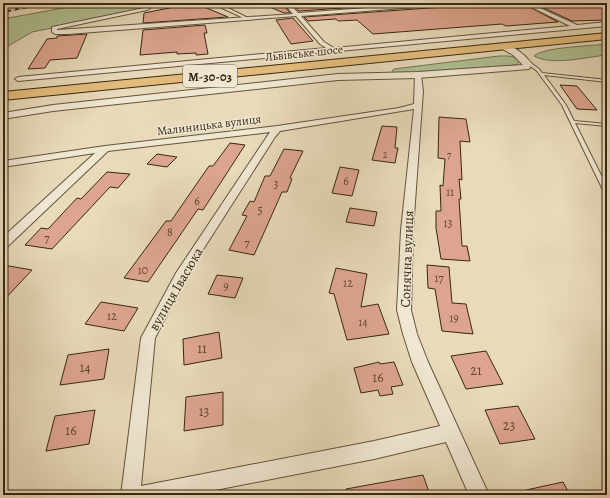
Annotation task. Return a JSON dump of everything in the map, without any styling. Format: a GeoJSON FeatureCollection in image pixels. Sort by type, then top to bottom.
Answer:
{"type":"FeatureCollection","features":[{"type":"Feature","properties":{"kind":"main road","name":"Львівське шосе"},"geometry":{"type":"LineString","coordinates":[[3,96],[607,36]]}},
{"type":"Feature","properties":{"kind":"street"},"geometry":{"type":"LineString","coordinates":[[157,3],[145,9],[54,28],[58,33],[250,19],[410,4],[455,3]]}},
{"type":"Feature","properties":{"kind":"street"},"geometry":{"type":"LineString","coordinates":[[280,3],[288,5],[322,43],[333,50]]}},
{"type":"Feature","properties":{"kind":"street"},"geometry":{"type":"LineString","coordinates":[[525,3],[576,27]]}},
{"type":"Feature","properties":{"kind":"street"},"geometry":{"type":"LineString","coordinates":[[18,79],[607,24]]}},
{"type":"Feature","properties":{"kind":"street"},"geometry":{"type":"LineString","coordinates":[[504,46],[516,53],[526,64]]}},
{"type":"Feature","properties":{"kind":"street"},"geometry":{"type":"LineString","coordinates":[[3,116],[53,108],[338,77],[418,75],[526,64]]}},
{"type":"Feature","properties":{"kind":"street","name":"Сонячна вулиця"},"geometry":{"type":"LineString","coordinates":[[418,75],[419,91],[416,106],[406,238],[404,310],[410,334],[420,362],[478,495]]}},
{"type":"Feature","properties":{"kind":"street","name":"Малиницька вулиця"},"geometry":{"type":"LineString","coordinates":[[3,164],[105,149],[277,129],[416,106]]}},
{"type":"Feature","properties":{"kind":"street","name":"вулиця Івасюка"},"geometry":{"type":"LineString","coordinates":[[130,495],[148,338],[157,318],[222,211],[245,177],[266,141],[277,129]]}},
{"type":"Feature","properties":{"kind":"street"},"geometry":{"type":"LineString","coordinates":[[3,244],[105,149]]}},
{"type":"Feature","properties":{"kind":"street"},"geometry":{"type":"LineString","coordinates":[[144,495],[222,478],[409,443],[450,432]]}},
{"type":"Feature","properties":{"kind":"lane"},"geometry":{"type":"LineString","coordinates":[[223,7],[250,19]]}},
{"type":"Feature","properties":{"kind":"lane"},"geometry":{"type":"LineString","coordinates":[[526,64],[538,69],[564,104],[607,192]]}},
{"type":"Feature","properties":{"kind":"lane"},"geometry":{"type":"LineString","coordinates":[[541,74],[607,81]]}},
{"type":"Feature","properties":{"kind":"lane"},"geometry":{"type":"LineString","coordinates":[[573,122],[607,125]]}},
{"type":"Feature","properties":{"kind":"green space"},"geometry":{"type":"Polygon","coordinates":[[[90,3],[157,3],[145,9],[32,32],[3,49],[3,19],[90,3]]]}},
{"type":"Feature","properties":{"kind":"green space"},"geometry":{"type":"Polygon","coordinates":[[[607,44],[607,55],[560,61],[541,59],[534,56],[539,53],[568,47],[607,44]]]}},
{"type":"Feature","properties":{"kind":"green space"},"geometry":{"type":"Polygon","coordinates":[[[499,56],[513,57],[520,61],[516,65],[393,74],[392,71],[394,69],[499,56]]]}},
{"type":"Feature","properties":{"kind":"building"},"geometry":{"type":"Polygon","coordinates":[[[195,3],[228,17],[143,23],[144,13],[195,3]]]}},
{"type":"Feature","properties":{"kind":"building"},"geometry":{"type":"Polygon","coordinates":[[[260,3],[277,3],[285,7],[290,13],[284,13],[260,3]]]}},
{"type":"Feature","properties":{"kind":"building"},"geometry":{"type":"Polygon","coordinates":[[[291,3],[305,3],[310,6],[362,3],[401,4],[299,11],[291,3]]]}},
{"type":"Feature","properties":{"kind":"building"},"geometry":{"type":"Polygon","coordinates":[[[499,3],[522,3],[558,22],[506,26],[502,24],[373,34],[357,20],[338,21],[336,19],[308,21],[304,17],[499,3]]]}},
{"type":"Feature","properties":{"kind":"building"},"geometry":{"type":"Polygon","coordinates":[[[533,3],[607,3],[607,20],[572,21],[533,3]]]}},
{"type":"Feature","properties":{"kind":"building"},"geometry":{"type":"Polygon","coordinates":[[[293,18],[313,41],[291,44],[276,20],[293,18]]]}},
{"type":"Feature","properties":{"kind":"building"},"geometry":{"type":"Polygon","coordinates":[[[205,25],[207,33],[204,33],[208,54],[177,54],[177,52],[140,55],[143,30],[205,25]]]}},
{"type":"Feature","properties":{"kind":"building"},"geometry":{"type":"Polygon","coordinates":[[[87,34],[77,58],[50,60],[45,68],[28,69],[47,39],[57,38],[57,36],[87,34]]]}},
{"type":"Feature","properties":{"kind":"building"},"geometry":{"type":"Polygon","coordinates":[[[560,85],[577,86],[597,110],[577,109],[560,85]]]}},
{"type":"Feature","properties":{"kind":"building"},"geometry":{"type":"Polygon","coordinates":[[[439,117],[466,119],[470,142],[460,141],[462,180],[459,179],[461,199],[459,199],[462,246],[467,246],[470,261],[441,259],[436,228],[436,211],[441,211],[440,185],[443,186],[445,159],[438,158],[439,117]]]}},
{"type":"Feature","properties":{"kind":"building"},"geometry":{"type":"Polygon","coordinates":[[[382,126],[397,127],[395,148],[398,148],[395,163],[372,160],[382,126]]]}},
{"type":"Feature","properties":{"kind":"building"},"geometry":{"type":"Polygon","coordinates":[[[230,143],[245,145],[203,210],[198,209],[148,282],[124,278],[166,221],[171,221],[209,166],[213,166],[230,143]]]}},
{"type":"Feature","properties":{"kind":"building"},"geometry":{"type":"Polygon","coordinates":[[[284,149],[303,151],[290,178],[292,179],[287,192],[282,192],[254,255],[229,250],[247,216],[242,215],[250,201],[254,202],[265,176],[270,176],[284,149]]]}},
{"type":"Feature","properties":{"kind":"building"},"geometry":{"type":"Polygon","coordinates":[[[157,154],[177,157],[167,167],[147,164],[157,154]]]}},
{"type":"Feature","properties":{"kind":"building"},"geometry":{"type":"Polygon","coordinates":[[[340,167],[359,170],[352,196],[332,193],[340,167]]]}},
{"type":"Feature","properties":{"kind":"building"},"geometry":{"type":"Polygon","coordinates":[[[107,172],[130,174],[118,188],[110,187],[52,249],[25,245],[41,228],[48,229],[77,198],[81,199],[107,172]]]}},
{"type":"Feature","properties":{"kind":"building"},"geometry":{"type":"Polygon","coordinates":[[[350,208],[377,212],[374,226],[346,222],[350,208]]]}},
{"type":"Feature","properties":{"kind":"building"},"geometry":{"type":"Polygon","coordinates":[[[3,265],[32,270],[3,301],[3,265]]]}},
{"type":"Feature","properties":{"kind":"building"},"geometry":{"type":"Polygon","coordinates":[[[427,265],[449,267],[452,303],[466,304],[473,334],[442,331],[435,289],[428,288],[427,265]]]}},
{"type":"Feature","properties":{"kind":"building"},"geometry":{"type":"Polygon","coordinates":[[[336,268],[367,274],[361,307],[378,304],[389,334],[347,340],[334,294],[329,293],[336,268]]]}},
{"type":"Feature","properties":{"kind":"building"},"geometry":{"type":"Polygon","coordinates":[[[217,275],[243,278],[235,298],[208,294],[217,275]]]}},
{"type":"Feature","properties":{"kind":"building"},"geometry":{"type":"Polygon","coordinates":[[[101,302],[138,308],[124,331],[85,324],[101,302]]]}},
{"type":"Feature","properties":{"kind":"building"},"geometry":{"type":"Polygon","coordinates":[[[219,332],[222,358],[184,365],[183,339],[219,332]]]}},
{"type":"Feature","properties":{"kind":"building"},"geometry":{"type":"Polygon","coordinates":[[[109,349],[104,379],[60,385],[68,355],[109,349]]]}},
{"type":"Feature","properties":{"kind":"building"},"geometry":{"type":"Polygon","coordinates":[[[486,351],[503,384],[466,389],[451,356],[486,351]]]}},
{"type":"Feature","properties":{"kind":"building"},"geometry":{"type":"Polygon","coordinates":[[[379,362],[380,364],[394,362],[403,385],[391,387],[393,394],[380,396],[378,390],[361,393],[354,368],[379,362]]]}},
{"type":"Feature","properties":{"kind":"building"},"geometry":{"type":"Polygon","coordinates":[[[223,392],[223,425],[184,431],[186,397],[223,392]]]}},
{"type":"Feature","properties":{"kind":"building"},"geometry":{"type":"Polygon","coordinates":[[[518,406],[535,439],[500,444],[485,410],[518,406]]]}},
{"type":"Feature","properties":{"kind":"building"},"geometry":{"type":"Polygon","coordinates":[[[95,410],[89,444],[46,451],[55,416],[95,410]]]}},
{"type":"Feature","properties":{"kind":"building"},"geometry":{"type":"Polygon","coordinates":[[[423,475],[430,495],[347,495],[346,489],[423,475]]]}},
{"type":"Feature","properties":{"kind":"building"},"geometry":{"type":"Polygon","coordinates":[[[563,482],[570,495],[527,495],[526,490],[563,482]]]}},
{"type":"Feature","properties":{"kind":"railway"},"geometry":{"type":"LineString","coordinates":[[3,12],[47,3]]}}]}
